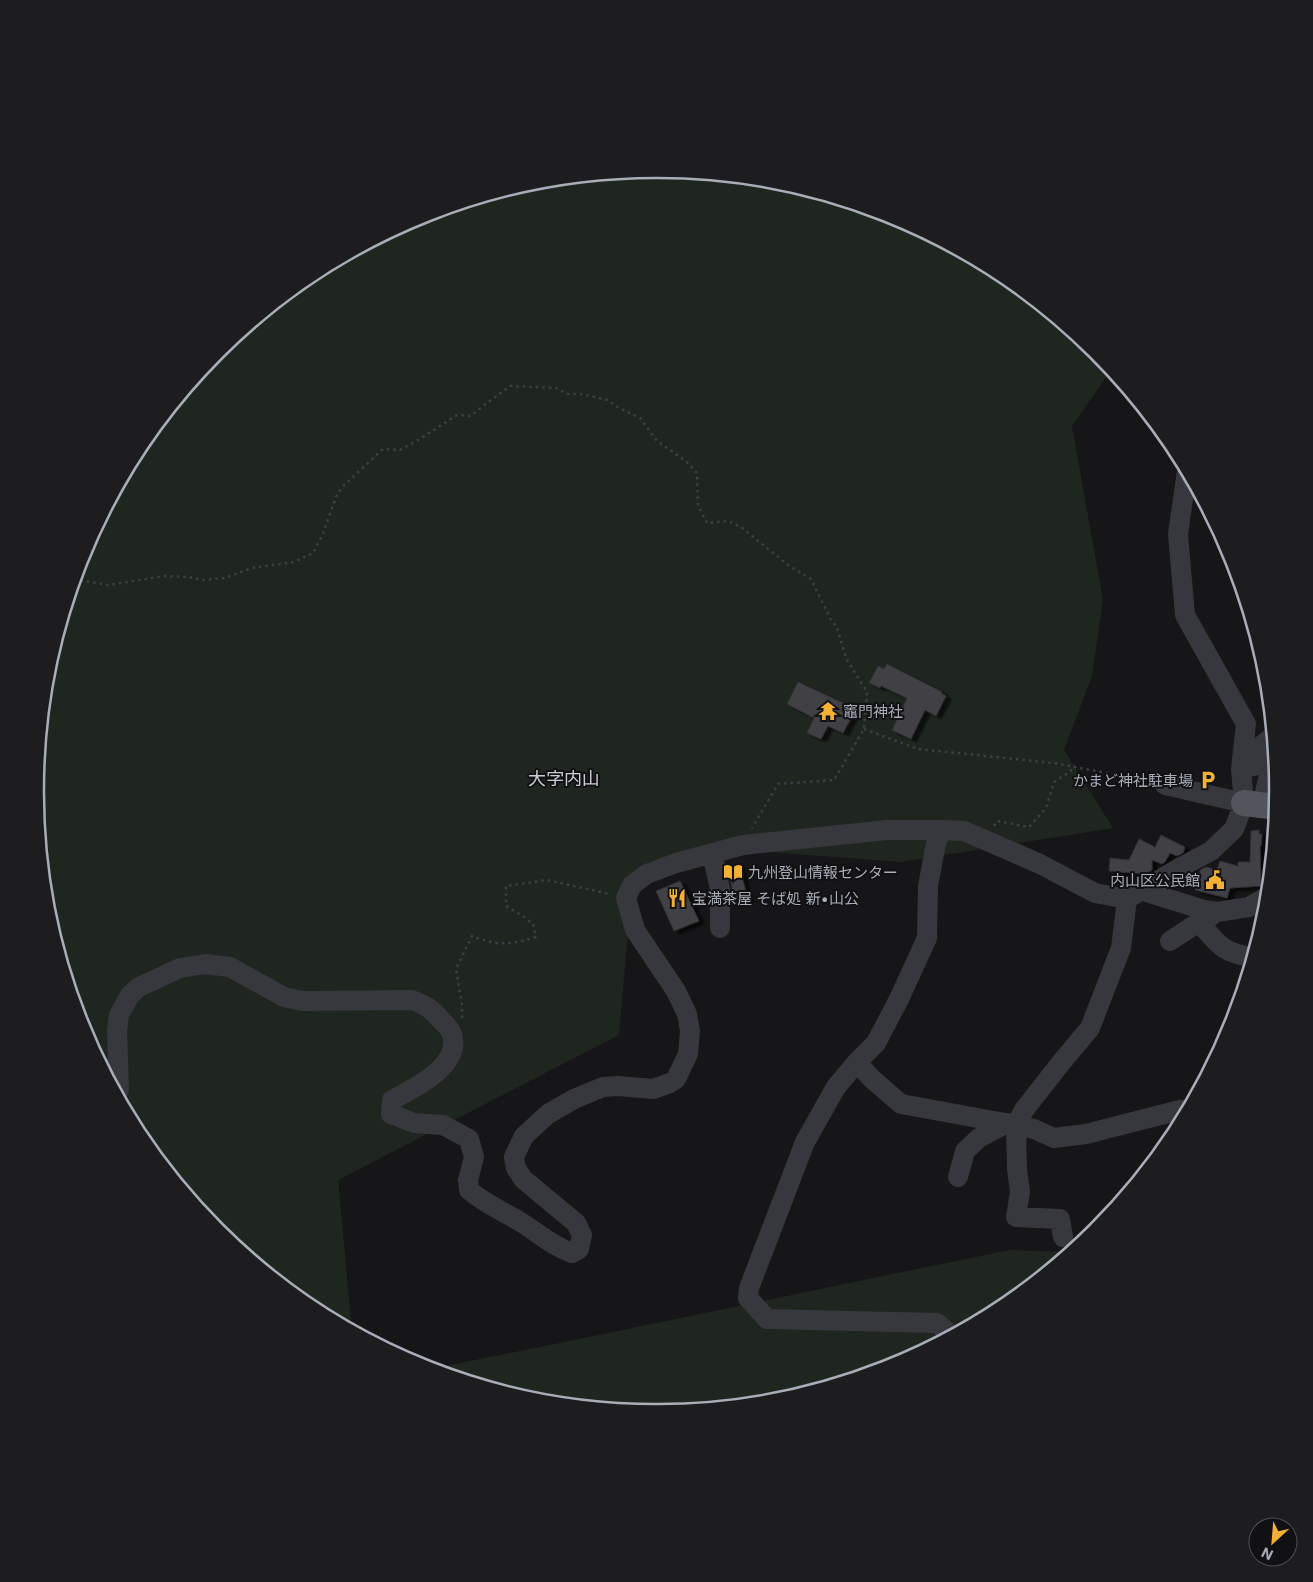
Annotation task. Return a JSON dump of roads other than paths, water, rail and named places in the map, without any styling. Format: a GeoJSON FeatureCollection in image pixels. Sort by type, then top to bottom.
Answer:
{"type":"FeatureCollection","features":[{"type":"Feature","properties":{"kind":"street"},"geometry":{"type":"LineString","coordinates":[[1185,482],[1178,534],[1185,615],[1246,724],[1241,766],[1261,805]]}},
{"type":"Feature","properties":{"kind":"street"},"geometry":{"type":"LineString","coordinates":[[1241,766],[1267,741]]}},
{"type":"Feature","properties":{"kind":"street"},"geometry":{"type":"LineString","coordinates":[[1241,766],[1257,765],[1268,758]]}},
{"type":"Feature","properties":{"kind":"street"},"geometry":{"type":"LineString","coordinates":[[958,1177],[966,1151],[979,1138],[1011,1124],[1090,1028],[1121,948],[1133,894],[1211,851],[1261,805],[1269,776]]}},
{"type":"Feature","properties":{"kind":"street"},"geometry":{"type":"LineString","coordinates":[[1165,784],[1261,805]]}},
{"type":"Feature","properties":{"kind":"street"},"geometry":{"type":"LineString","coordinates":[[120,1086],[117,1031],[119,1014],[130,995],[138,987],[180,968],[205,964],[230,967],[284,997],[302,1002],[412,1000],[428,1006],[452,1033],[453,1046],[448,1062],[441,1070],[392,1100],[391,1114],[414,1123],[443,1125],[469,1139],[474,1157],[468,1180],[469,1190],[478,1198],[520,1222],[561,1249],[572,1253],[579,1249],[582,1235],[576,1223],[523,1179],[516,1168],[514,1157],[524,1136],[548,1114],[574,1099],[603,1087],[618,1086],[653,1089],[670,1083],[676,1079],[688,1054],[690,1031],[687,1014],[676,991],[634,930],[626,898],[632,885],[648,874],[676,863],[743,844],[887,830],[964,831],[1040,864],[1095,893],[1133,894],[1217,912]]}},
{"type":"Feature","properties":{"kind":"street"},"geometry":{"type":"LineString","coordinates":[[942,830],[936,843],[928,886],[927,938],[876,1043],[836,1087],[805,1142],[749,1288],[748,1298],[767,1319],[937,1323],[946,1331]]}},
{"type":"Feature","properties":{"kind":"street"},"geometry":{"type":"LineString","coordinates":[[712,853],[720,889],[720,928]]}},
{"type":"Feature","properties":{"kind":"street"},"geometry":{"type":"LineString","coordinates":[[1170,941],[1217,912],[1249,906],[1259,901]]}},
{"type":"Feature","properties":{"kind":"street"},"geometry":{"type":"LineString","coordinates":[[1199,922],[1219,945],[1236,955],[1246,956]]}},
{"type":"Feature","properties":{"kind":"street"},"geometry":{"type":"LineString","coordinates":[[857,1062],[871,1078],[901,1104],[1034,1129],[1054,1138],[1086,1134],[1179,1110]]}},
{"type":"Feature","properties":{"kind":"street"},"geometry":{"type":"LineString","coordinates":[[1011,1124],[1020,1192],[1016,1217],[1060,1219],[1063,1237]]}},
{"type":"Feature","properties":{"kind":"place","name":"竈門神社"},"geometry":{"type":"Point","coordinates":[828,711]}},
{"type":"Feature","properties":{"kind":"place","name":"かまど神社駐車場"},"geometry":{"type":"Point","coordinates":[1208,780]}},
{"type":"Feature","properties":{"kind":"place","name":"九州登山情報センター"},"geometry":{"type":"Point","coordinates":[733,872]}},
{"type":"Feature","properties":{"kind":"place","name":"内山区公民館"},"geometry":{"type":"Point","coordinates":[1215,880]}},
{"type":"Feature","properties":{"kind":"place","name":"宝満茶屋 そば処 新•山公"},"geometry":{"type":"Point","coordinates":[677,898]}},
{"type":"Feature","properties":{"kind":"district","name":"大字内山"},"geometry":{"type":"Point","coordinates":[564,778]}}]}
